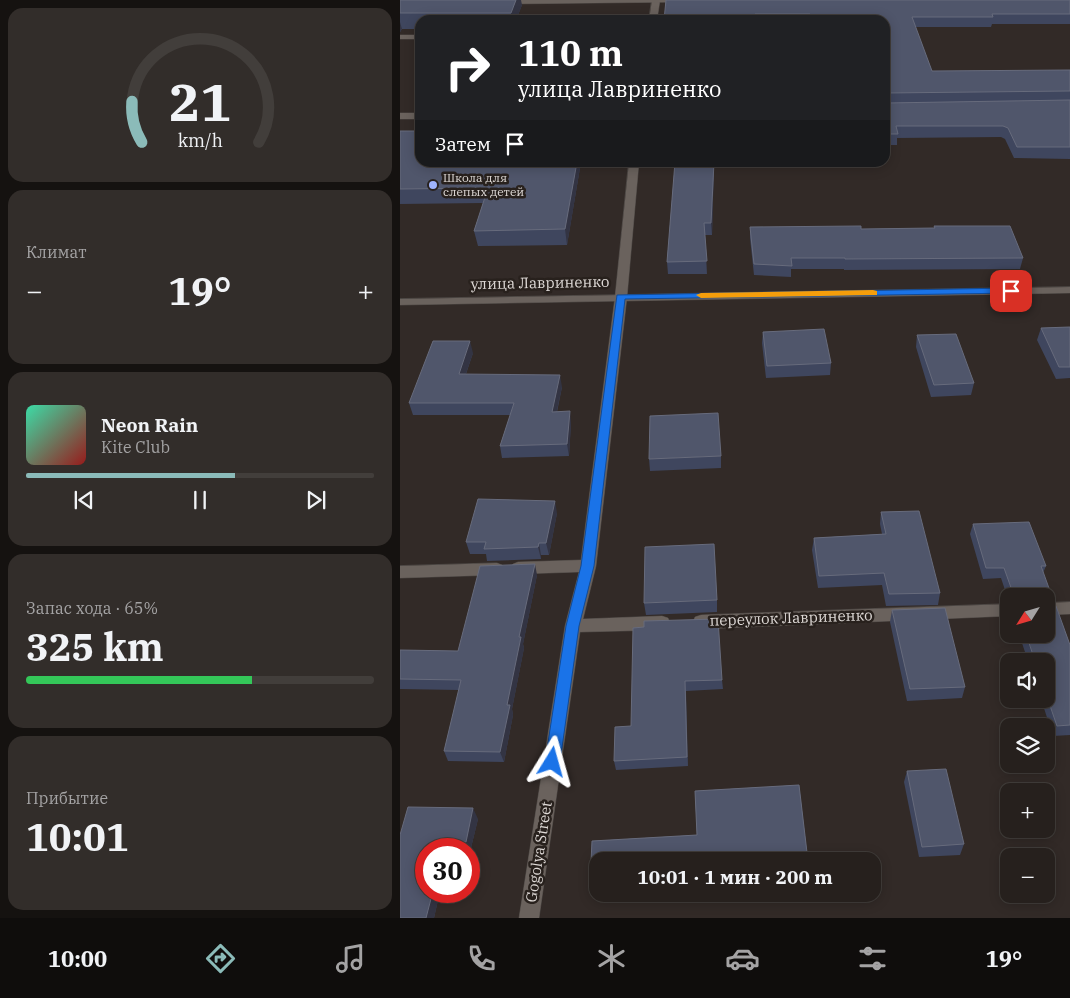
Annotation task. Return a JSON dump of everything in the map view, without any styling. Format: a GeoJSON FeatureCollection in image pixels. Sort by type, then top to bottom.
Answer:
{"type":"FeatureCollection","features":[{"type":"Feature","properties":{"kind":"main road","name":"улица Лавриненко"},"geometry":{"type":"LineString","coordinates":[[400,302],[621,296],[1070,290]]}},
{"type":"Feature","properties":{"kind":"street"},"geometry":{"type":"LineString","coordinates":[[654,15],[656,0]]}},
{"type":"Feature","properties":{"kind":"street"},"geometry":{"type":"LineString","coordinates":[[492,2],[684,0]]}},
{"type":"Feature","properties":{"kind":"street"},"geometry":{"type":"LineString","coordinates":[[400,37],[415,37]]}},
{"type":"Feature","properties":{"kind":"street"},"geometry":{"type":"LineString","coordinates":[[400,116],[415,116]]}},
{"type":"Feature","properties":{"kind":"street","name":"Gogolya Street"},"geometry":{"type":"LineString","coordinates":[[529,918],[573,626],[588,566],[621,296],[634,167]]}},
{"type":"Feature","properties":{"kind":"street"},"geometry":{"type":"LineString","coordinates":[[400,572],[588,566]]}},
{"type":"Feature","properties":{"kind":"street"},"geometry":{"type":"LineString","coordinates":[[1055,609],[1070,608]]}},
{"type":"Feature","properties":{"kind":"street","name":"переулок Лавриненко"},"geometry":{"type":"LineString","coordinates":[[573,626],[1000,610]]}},
{"type":"Feature","properties":{"kind":"building"},"geometry":{"type":"Polygon","coordinates":[[[400,0],[516,0],[511,13],[400,13],[400,0]]]}},
{"type":"Feature","properties":{"kind":"building"},"geometry":{"type":"Polygon","coordinates":[[[666,0],[1070,0],[1070,14],[992,14],[993,17],[912,17],[932,71],[1070,70],[1070,91],[890,93],[890,15],[664,15],[666,0]]]}},
{"type":"Feature","properties":{"kind":"building"},"geometry":{"type":"Polygon","coordinates":[[[1070,100],[1070,147],[1017,147],[1008,128],[1003,126],[896,126],[898,134],[890,134],[890,103],[1070,100]]]}},
{"type":"Feature","properties":{"kind":"building","name":"Школа для слепых детей"},"geometry":{"type":"Polygon","coordinates":[[[400,131],[415,131],[415,167],[576,167],[565,229],[474,231],[488,188],[400,189],[400,131]]]}},
{"type":"Feature","properties":{"kind":"building"},"geometry":{"type":"Polygon","coordinates":[[[675,167],[714,167],[711,223],[704,223],[707,261],[667,262],[675,167]]]}},
{"type":"Feature","properties":{"kind":"building"},"geometry":{"type":"Polygon","coordinates":[[[861,226],[861,229],[935,228],[934,226],[1010,226],[1023,258],[791,258],[792,266],[754,264],[750,227],[861,226]]]}},
{"type":"Feature","properties":{"kind":"building"},"geometry":{"type":"Polygon","coordinates":[[[1070,327],[1070,367],[1059,367],[1041,328],[1070,327]]]}},
{"type":"Feature","properties":{"kind":"building"},"geometry":{"type":"Polygon","coordinates":[[[824,329],[831,363],[767,366],[763,332],[824,329]]]}},
{"type":"Feature","properties":{"kind":"building"},"geometry":{"type":"Polygon","coordinates":[[[956,334],[974,383],[934,385],[917,335],[956,334]]]}},
{"type":"Feature","properties":{"kind":"building"},"geometry":{"type":"Polygon","coordinates":[[[433,341],[470,341],[459,374],[560,375],[552,412],[570,411],[567,444],[500,446],[514,403],[409,403],[433,341]]]}},
{"type":"Feature","properties":{"kind":"building"},"geometry":{"type":"Polygon","coordinates":[[[718,413],[721,456],[649,459],[650,416],[718,413]]]}},
{"type":"Feature","properties":{"kind":"building"},"geometry":{"type":"Polygon","coordinates":[[[478,499],[555,501],[546,543],[539,543],[538,547],[484,549],[486,542],[466,542],[478,499]]]}},
{"type":"Feature","properties":{"kind":"building"},"geometry":{"type":"Polygon","coordinates":[[[919,511],[940,593],[889,594],[884,573],[819,576],[814,538],[886,534],[881,512],[919,511]]]}},
{"type":"Feature","properties":{"kind":"building"},"geometry":{"type":"Polygon","coordinates":[[[1029,522],[1046,566],[1041,566],[1049,588],[1011,588],[1004,568],[986,568],[973,524],[1029,522]]]}},
{"type":"Feature","properties":{"kind":"building"},"geometry":{"type":"Polygon","coordinates":[[[714,544],[717,600],[644,603],[645,547],[714,544]]]}},
{"type":"Feature","properties":{"kind":"building"},"geometry":{"type":"Polygon","coordinates":[[[535,564],[519,637],[521,637],[507,705],[510,705],[500,752],[444,751],[461,680],[400,679],[400,650],[458,651],[480,566],[535,564]]]}},
{"type":"Feature","properties":{"kind":"building"},"geometry":{"type":"Polygon","coordinates":[[[1056,606],[1070,645],[1070,725],[1057,726],[1051,708],[1055,708],[1055,653],[1032,653],[1029,643],[1055,643],[1056,606]]]}},
{"type":"Feature","properties":{"kind":"building"},"geometry":{"type":"Polygon","coordinates":[[[945,608],[965,687],[910,689],[892,610],[945,608]]]}},
{"type":"Feature","properties":{"kind":"building"},"geometry":{"type":"Polygon","coordinates":[[[718,619],[722,680],[685,681],[687,757],[614,761],[615,727],[631,726],[633,628],[644,627],[644,621],[718,619]]]}},
{"type":"Feature","properties":{"kind":"building"},"geometry":{"type":"Polygon","coordinates":[[[946,769],[964,844],[922,847],[907,771],[946,769]]]}},
{"type":"Feature","properties":{"kind":"building"},"geometry":{"type":"Polygon","coordinates":[[[799,785],[807,852],[591,852],[592,841],[697,835],[695,791],[799,785]]]}},
{"type":"Feature","properties":{"kind":"building"},"geometry":{"type":"Polygon","coordinates":[[[408,807],[473,808],[467,838],[415,838],[415,903],[430,903],[426,918],[400,918],[400,835],[408,807]]]}},
{"type":"Feature","properties":{"kind":"slow traffic"},"geometry":{"type":"LineString","coordinates":[[701,295],[873,293]]}},
{"type":"Feature","properties":{"kind":"place","name":"Школа для слепых детей"},"geometry":{"type":"Point","coordinates":[433,185]}},
{"type":"Feature","properties":{"kind":"route"},"geometry":{"type":"LineString","coordinates":[[552,762],[573,626],[588,566],[621,296],[1011,291]]}}]}
